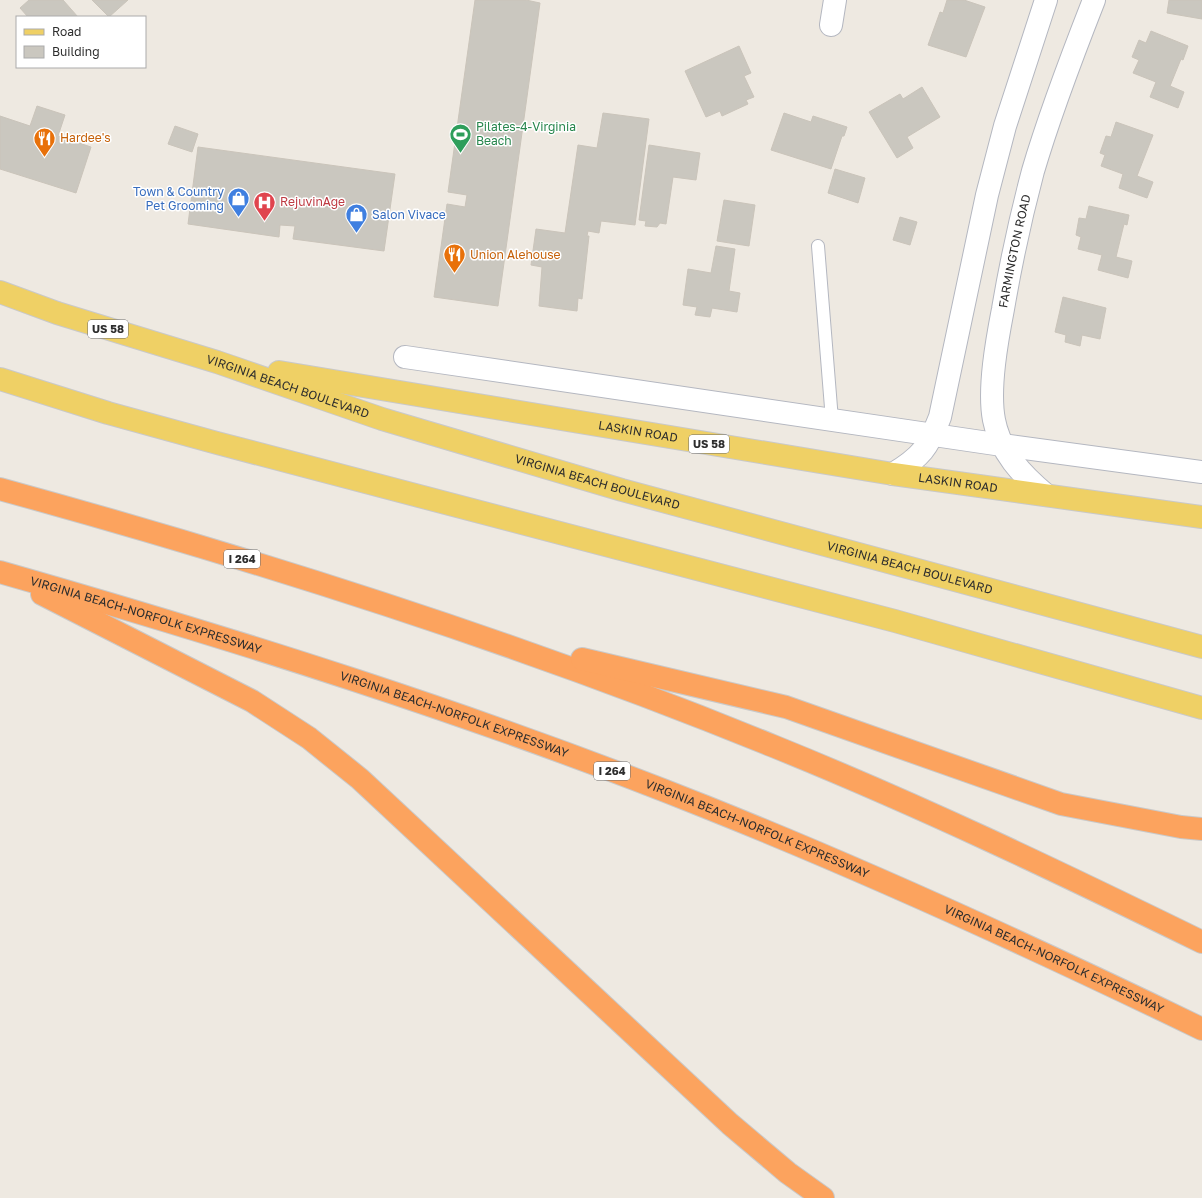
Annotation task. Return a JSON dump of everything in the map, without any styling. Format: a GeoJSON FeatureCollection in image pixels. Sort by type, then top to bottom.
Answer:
{"type":"FeatureCollection","features":[{"type":"Feature","properties":{"kind":"highway","name":"I 264"},"geometry":{"type":"LineString","coordinates":[[0,489],[119,522],[324,584],[481,636],[634,691],[772,745],[880,791],[1042,864],[1202,942]]}},
{"type":"Feature","properties":{"kind":"highway"},"geometry":{"type":"LineString","coordinates":[[0,572],[252,701],[308,738],[360,779],[730,1124],[788,1173],[823,1198]]}},
{"type":"Feature","properties":{"kind":"highway","name":"VIRGINIA BEACH-NORFOLK EXPRESSWAY"},"geometry":{"type":"LineString","coordinates":[[0,572],[124,607],[316,667],[537,743],[698,804],[864,872],[1065,963],[1202,1029]]}},
{"type":"Feature","properties":{"kind":"highway"},"geometry":{"type":"LineString","coordinates":[[481,636],[786,707],[1061,804],[1181,827],[1202,829]]}},
{"type":"Feature","properties":{"kind":"main road","name":"VIRGINIA BEACH BOULEVARD"},"geometry":{"type":"LineString","coordinates":[[0,292],[57,313],[216,362],[382,419],[622,490],[1202,647]]}},
{"type":"Feature","properties":{"kind":"main road","name":"LASKIN ROAD"},"geometry":{"type":"LineString","coordinates":[[216,362],[893,474],[1202,517]]}},
{"type":"Feature","properties":{"kind":"main road"},"geometry":{"type":"LineString","coordinates":[[0,379],[108,413],[895,621],[1202,708]]}},
{"type":"Feature","properties":{"kind":"street"},"geometry":{"type":"LineString","coordinates":[[832,25],[835,0]]}},
{"type":"Feature","properties":{"kind":"street"},"geometry":{"type":"LineString","coordinates":[[893,474],[912,462],[924,450],[933,435],[940,417],[987,195],[1005,126],[1046,0]]}},
{"type":"Feature","properties":{"kind":"street","name":"FARMINGTON ROAD"},"geometry":{"type":"LineString","coordinates":[[1046,495],[1026,479],[1002,445],[994,420],[993,394],[997,340],[1012,254],[1034,170],[1069,63],[1094,0]]}},
{"type":"Feature","properties":{"kind":"street"},"geometry":{"type":"LineString","coordinates":[[405,357],[1002,445],[1202,472]]}},
{"type":"Feature","properties":{"kind":"lane"},"geometry":{"type":"LineString","coordinates":[[818,246],[832,420]]}},
{"type":"Feature","properties":{"kind":"building"},"geometry":{"type":"Polygon","coordinates":[[[29,0],[63,0],[77,16],[27,16],[20,8],[29,0]]]}},
{"type":"Feature","properties":{"kind":"building"},"geometry":{"type":"Polygon","coordinates":[[[92,0],[128,0],[110,16],[108,16],[92,0]]]}},
{"type":"Feature","properties":{"kind":"building"},"geometry":{"type":"Polygon","coordinates":[[[475,0],[526,0],[540,3],[498,306],[434,297],[447,204],[465,207],[467,195],[448,192],[475,0]]]}},
{"type":"Feature","properties":{"kind":"building"},"geometry":{"type":"Polygon","coordinates":[[[947,0],[964,0],[985,7],[966,57],[928,45],[940,12],[943,13],[947,0]]]}},
{"type":"Feature","properties":{"kind":"building"},"geometry":{"type":"Polygon","coordinates":[[[1169,0],[1202,0],[1202,19],[1167,13],[1169,0]]]}},
{"type":"Feature","properties":{"kind":"building"},"geometry":{"type":"Polygon","coordinates":[[[1151,31],[1188,46],[1170,86],[1184,92],[1178,108],[1150,97],[1156,82],[1133,73],[1139,60],[1132,57],[1139,40],[1146,43],[1151,31]]]}},
{"type":"Feature","properties":{"kind":"building"},"geometry":{"type":"Polygon","coordinates":[[[739,46],[751,73],[744,76],[754,97],[746,100],[748,104],[722,116],[720,111],[706,117],[685,71],[739,46]]]}},
{"type":"Feature","properties":{"kind":"building"},"geometry":{"type":"Polygon","coordinates":[[[922,87],[940,117],[907,137],[913,148],[897,158],[869,112],[900,94],[903,99],[922,87]]]}},
{"type":"Feature","properties":{"kind":"building","name":"Hardee's"},"geometry":{"type":"Polygon","coordinates":[[[37,106],[65,115],[58,136],[91,147],[76,193],[0,169],[0,116],[30,126],[37,106]]]}},
{"type":"Feature","properties":{"kind":"building"},"geometry":{"type":"Polygon","coordinates":[[[603,113],[649,119],[635,225],[601,221],[599,233],[588,231],[587,236],[589,236],[582,299],[578,298],[577,311],[539,306],[542,267],[531,265],[536,229],[565,233],[578,145],[597,148],[603,113]]]}},
{"type":"Feature","properties":{"kind":"building"},"geometry":{"type":"Polygon","coordinates":[[[784,113],[811,122],[813,116],[847,127],[844,136],[842,136],[831,169],[771,150],[784,113]]]}},
{"type":"Feature","properties":{"kind":"building"},"geometry":{"type":"Polygon","coordinates":[[[1116,122],[1153,135],[1137,176],[1153,182],[1147,198],[1119,188],[1123,174],[1101,166],[1105,155],[1100,153],[1106,136],[1111,137],[1116,122]]]}},
{"type":"Feature","properties":{"kind":"building"},"geometry":{"type":"Polygon","coordinates":[[[175,126],[198,134],[192,152],[168,144],[175,126]]]}},
{"type":"Feature","properties":{"kind":"building"},"geometry":{"type":"Polygon","coordinates":[[[649,145],[700,153],[696,180],[673,177],[666,224],[660,223],[657,227],[645,226],[646,221],[639,220],[649,145]]]}},
{"type":"Feature","properties":{"kind":"building"},"geometry":{"type":"Polygon","coordinates":[[[198,147],[395,174],[384,251],[293,239],[295,226],[280,225],[279,237],[188,224],[198,147]]]}},
{"type":"Feature","properties":{"kind":"building"},"geometry":{"type":"Polygon","coordinates":[[[835,169],[865,178],[858,203],[828,193],[835,169]]]}},
{"type":"Feature","properties":{"kind":"building"},"geometry":{"type":"Polygon","coordinates":[[[724,200],[755,205],[749,246],[717,241],[724,200]]]}},
{"type":"Feature","properties":{"kind":"building"},"geometry":{"type":"Polygon","coordinates":[[[1089,206],[1129,215],[1127,225],[1124,224],[1116,257],[1132,261],[1128,278],[1098,270],[1102,255],[1078,249],[1081,237],[1076,235],[1079,218],[1086,219],[1089,206]]]}},
{"type":"Feature","properties":{"kind":"building"},"geometry":{"type":"Polygon","coordinates":[[[900,217],[917,222],[910,245],[893,240],[900,217]]]}},
{"type":"Feature","properties":{"kind":"building"},"geometry":{"type":"Polygon","coordinates":[[[716,246],[735,249],[729,291],[740,293],[737,312],[712,308],[710,317],[695,315],[697,307],[683,305],[688,269],[711,273],[716,246]]]}},
{"type":"Feature","properties":{"kind":"building"},"geometry":{"type":"Polygon","coordinates":[[[1063,297],[1106,308],[1100,339],[1082,335],[1080,346],[1065,342],[1066,335],[1055,332],[1063,297]]]}},
{"type":"Feature","properties":{"kind":"place","name":"Pilates-4-Virginia Beach"},"geometry":{"type":"Point","coordinates":[461,154]}},
{"type":"Feature","properties":{"kind":"place","name":"Hardee's"},"geometry":{"type":"Point","coordinates":[44,158]}},
{"type":"Feature","properties":{"kind":"place","name":"Town & Country Pet Grooming"},"geometry":{"type":"Point","coordinates":[239,218]}},
{"type":"Feature","properties":{"kind":"place","name":"RejuvinAge"},"geometry":{"type":"Point","coordinates":[264,222]}},
{"type":"Feature","properties":{"kind":"place","name":"Salon Vivace"},"geometry":{"type":"Point","coordinates":[357,234]}},
{"type":"Feature","properties":{"kind":"place","name":"Union Alehouse"},"geometry":{"type":"Point","coordinates":[454,274]}}]}
